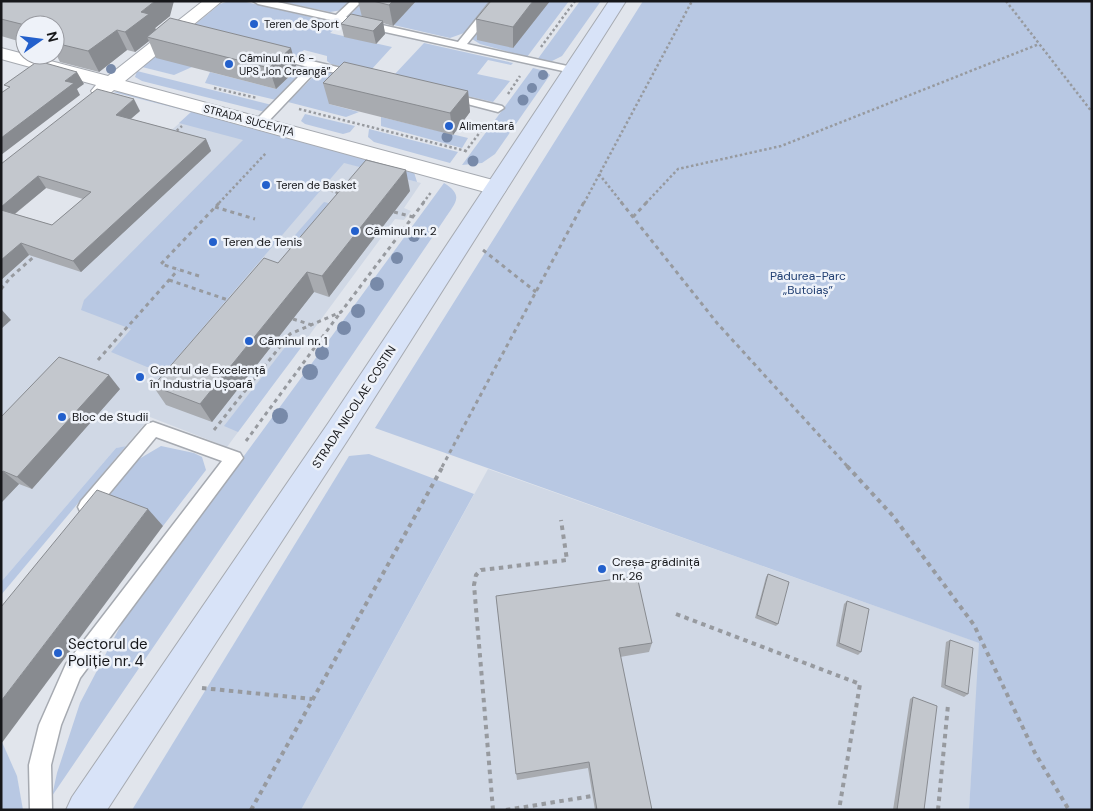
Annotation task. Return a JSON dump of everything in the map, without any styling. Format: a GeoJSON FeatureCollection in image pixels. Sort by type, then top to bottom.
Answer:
{"type":"FeatureCollection","features":[{"type":"Feature","properties":{"kind":"main road","name":"STRADA NICOLAE COSTIN"},"geometry":{"type":"LineString","coordinates":[[85,810],[339,430],[618,1]]}},
{"type":"Feature","properties":{"kind":"street"},"geometry":{"type":"LineString","coordinates":[[90,100],[112,82],[185,34],[214,1]]}},
{"type":"Feature","properties":{"kind":"street","name":"STRADA SUCEVIȚA"},"geometry":{"type":"LineString","coordinates":[[1,53],[496,188]]}},
{"type":"Feature","properties":{"kind":"lane"},"geometry":{"type":"LineString","coordinates":[[258,1],[572,70]]}},
{"type":"Feature","properties":{"kind":"lane"},"geometry":{"type":"LineString","coordinates":[[338,19],[357,1]]}},
{"type":"Feature","properties":{"kind":"lane"},"geometry":{"type":"LineString","coordinates":[[460,46],[497,1]]}},
{"type":"Feature","properties":{"kind":"lane"},"geometry":{"type":"LineString","coordinates":[[260,51],[373,78]]}},
{"type":"Feature","properties":{"kind":"lane"},"geometry":{"type":"LineString","coordinates":[[260,123],[316,65]]}},
{"type":"Feature","properties":{"kind":"lane"},"geometry":{"type":"LineString","coordinates":[[440,94],[498,108]]}},
{"type":"Feature","properties":{"kind":"lane"},"geometry":{"type":"LineString","coordinates":[[41,810],[40,765],[50,725],[73,671],[234,458],[153,429],[77,518]]}},
{"type":"Feature","properties":{"kind":"path"},"geometry":{"type":"LineString","coordinates":[[234,458],[412,217],[498,108],[575,1]]}},
{"type":"Feature","properties":{"kind":"path"},"geometry":{"type":"LineString","coordinates":[[252,810],[440,471],[692,1]]}},
{"type":"Feature","properties":{"kind":"path"},"geometry":{"type":"LineString","coordinates":[[1006,1],[1092,112]]}},
{"type":"Feature","properties":{"kind":"path"},"geometry":{"type":"LineString","coordinates":[[633,217],[678,169],[780,146],[1039,44]]}},
{"type":"Feature","properties":{"kind":"path"},"geometry":{"type":"LineString","coordinates":[[167,139],[182,126]]}},
{"type":"Feature","properties":{"kind":"path"},"geometry":{"type":"LineString","coordinates":[[199,276],[161,264],[266,154]]}},
{"type":"Feature","properties":{"kind":"path"},"geometry":{"type":"LineString","coordinates":[[600,174],[717,323],[893,516],[974,625],[1035,753],[1069,810]]}},
{"type":"Feature","properties":{"kind":"path"},"geometry":{"type":"LineString","coordinates":[[326,190],[349,197]]}},
{"type":"Feature","properties":{"kind":"path"},"geometry":{"type":"LineString","coordinates":[[215,207],[255,219]]}},
{"type":"Feature","properties":{"kind":"path"},"geometry":{"type":"LineString","coordinates":[[394,212],[412,217]]}},
{"type":"Feature","properties":{"kind":"path"},"geometry":{"type":"LineString","coordinates":[[280,244],[295,249]]}},
{"type":"Feature","properties":{"kind":"path"},"geometry":{"type":"LineString","coordinates":[[479,246],[536,292]]}},
{"type":"Feature","properties":{"kind":"path"},"geometry":{"type":"LineString","coordinates":[[1,289],[11,277],[41,251]]}},
{"type":"Feature","properties":{"kind":"path"},"geometry":{"type":"LineString","coordinates":[[98,360],[178,270]]}},
{"type":"Feature","properties":{"kind":"path"},"geometry":{"type":"LineString","coordinates":[[169,280],[232,301]]}},
{"type":"Feature","properties":{"kind":"path"},"geometry":{"type":"LineString","coordinates":[[201,446],[290,334],[341,312]]}},
{"type":"Feature","properties":{"kind":"path"},"geometry":{"type":"LineString","coordinates":[[293,319],[312,325]]}},
{"type":"Feature","properties":{"kind":"path"},"geometry":{"type":"LineString","coordinates":[[494,810],[474,585],[476,575],[481,570],[567,560],[561,520]]}},
{"type":"Feature","properties":{"kind":"path"},"geometry":{"type":"LineString","coordinates":[[676,614],[860,684],[840,810]]}},
{"type":"Feature","properties":{"kind":"path"},"geometry":{"type":"LineString","coordinates":[[169,684],[312,699]]}},
{"type":"Feature","properties":{"kind":"path"},"geometry":{"type":"LineString","coordinates":[[938,810],[948,705]]}},
{"type":"Feature","properties":{"kind":"path"},"geometry":{"type":"LineString","coordinates":[[506,810],[592,796]]}},
{"type":"Feature","properties":{"kind":"shaded area","name":"Centrul de Excelență în Industria Ușoară"},"geometry":{"type":"Polygon","coordinates":[[[183,120],[421,183],[404,208],[411,211],[404,220],[395,219],[227,447],[150,417],[126,446],[116,448],[1,582],[1,280],[183,120]]]}},
{"type":"Feature","properties":{"kind":"shaded area","name":"Creșa-grădiniță nr. 26"},"geometry":{"type":"Polygon","coordinates":[[[488,469],[980,643],[969,810],[301,810],[488,469]]]}},
{"type":"Feature","properties":{"kind":"green space"},"geometry":{"type":"Polygon","coordinates":[[[229,1],[242,1],[340,24],[330,33],[392,47],[371,70],[394,75],[424,43],[513,63],[511,65],[488,60],[477,74],[510,81],[493,102],[331,64],[327,61],[327,56],[304,50],[295,58],[192,27],[220,4],[229,1]]]}},
{"type":"Feature","properties":{"kind":"green space"},"geometry":{"type":"Polygon","coordinates":[[[278,1],[354,1],[342,10],[330,12],[278,1]]]}},
{"type":"Feature","properties":{"kind":"green space"},"geometry":{"type":"Polygon","coordinates":[[[416,1],[491,1],[464,33],[450,38],[350,15],[361,4],[416,1]]]}},
{"type":"Feature","properties":{"kind":"green space"},"geometry":{"type":"Polygon","coordinates":[[[550,1],[569,1],[527,57],[480,44],[472,39],[476,32],[550,1]]]}},
{"type":"Feature","properties":{"kind":"green space"},"geometry":{"type":"Polygon","coordinates":[[[580,1],[601,1],[562,56],[552,61],[537,60],[580,1]]]}},
{"type":"Feature","properties":{"kind":"green space","name":"Pădurea-Parc „Butoiaș”"},"geometry":{"type":"Polygon","coordinates":[[[643,1],[1092,1],[1092,810],[969,810],[979,643],[375,428],[643,1]]]}},
{"type":"Feature","properties":{"kind":"green space"},"geometry":{"type":"Polygon","coordinates":[[[169,42],[192,67],[174,75],[138,66],[169,42]]]}},
{"type":"Feature","properties":{"kind":"green space"},"geometry":{"type":"Polygon","coordinates":[[[533,68],[545,71],[550,75],[495,154],[482,163],[462,165],[533,68]]]}},
{"type":"Feature","properties":{"kind":"green space"},"geometry":{"type":"Polygon","coordinates":[[[297,69],[305,71],[276,100],[205,83],[210,72],[276,89],[297,69]]]}},
{"type":"Feature","properties":{"kind":"green space"},"geometry":{"type":"Polygon","coordinates":[[[320,70],[354,78],[329,104],[359,112],[346,117],[288,102],[320,70]]]}},
{"type":"Feature","properties":{"kind":"green space"},"geometry":{"type":"Polygon","coordinates":[[[137,71],[272,105],[265,112],[142,81],[135,77],[137,71]]]}},
{"type":"Feature","properties":{"kind":"green space"},"geometry":{"type":"Polygon","coordinates":[[[123,91],[413,169],[417,182],[344,163],[169,367],[147,367],[111,352],[131,329],[81,310],[84,300],[243,140],[179,123],[191,112],[113,92],[123,91]]]}},
{"type":"Feature","properties":{"kind":"green space"},"geometry":{"type":"Polygon","coordinates":[[[305,114],[355,126],[350,132],[343,134],[305,124],[301,121],[305,114]]]}},
{"type":"Feature","properties":{"kind":"green space"},"geometry":{"type":"Polygon","coordinates":[[[381,117],[468,138],[462,148],[381,126],[381,117]]]}},
{"type":"Feature","properties":{"kind":"green space"},"geometry":{"type":"Polygon","coordinates":[[[369,129],[458,152],[450,163],[374,142],[368,137],[369,129]]]}},
{"type":"Feature","properties":{"kind":"green space"},"geometry":{"type":"Polygon","coordinates":[[[444,183],[456,196],[452,209],[52,796],[57,773],[80,703],[123,621],[444,183]]]}},
{"type":"Feature","properties":{"kind":"green space"},"geometry":{"type":"Polygon","coordinates":[[[324,202],[349,208],[315,249],[289,242],[324,202]]]}},
{"type":"Feature","properties":{"kind":"green space"},"geometry":{"type":"Polygon","coordinates":[[[293,337],[309,337],[238,432],[224,426],[293,337]]]}},
{"type":"Feature","properties":{"kind":"green space"},"geometry":{"type":"Polygon","coordinates":[[[126,446],[1,595],[1,582],[116,448],[126,446]]]}},
{"type":"Feature","properties":{"kind":"green space"},"geometry":{"type":"Polygon","coordinates":[[[161,446],[194,453],[202,457],[206,470],[163,526],[115,506],[64,549],[139,459],[161,446]]]}},
{"type":"Feature","properties":{"kind":"green space"},"geometry":{"type":"Polygon","coordinates":[[[369,454],[474,494],[301,810],[132,810],[349,456],[369,454]]]}},
{"type":"Feature","properties":{"kind":"green space"},"geometry":{"type":"Polygon","coordinates":[[[2,742],[17,776],[23,810],[1,810],[2,742]]]}},
{"type":"Feature","properties":{"kind":"building"},"geometry":{"type":"Polygon","coordinates":[[[1,1],[155,1],[141,12],[149,14],[125,32],[117,30],[88,51],[65,45],[65,15],[15,15],[15,22],[1,19],[1,1]]]}},
{"type":"Feature","properties":{"kind":"building"},"geometry":{"type":"Polygon","coordinates":[[[373,1],[393,1],[389,5],[373,1]]]}},
{"type":"Feature","properties":{"kind":"building"},"geometry":{"type":"Polygon","coordinates":[[[491,1],[533,1],[513,27],[476,19],[491,1]]]}},
{"type":"Feature","properties":{"kind":"building"},"geometry":{"type":"Polygon","coordinates":[[[351,14],[383,21],[373,31],[341,24],[351,14]]]}},
{"type":"Feature","properties":{"kind":"building"},"geometry":{"type":"Polygon","coordinates":[[[170,18],[291,48],[269,68],[147,37],[170,18]]]}},
{"type":"Feature","properties":{"kind":"building"},"geometry":{"type":"Polygon","coordinates":[[[344,62],[468,91],[450,113],[323,83],[344,62]]]}},
{"type":"Feature","properties":{"kind":"building"},"geometry":{"type":"Polygon","coordinates":[[[32,65],[52,65],[77,72],[65,81],[74,83],[1,138],[1,93],[10,87],[4,85],[32,65]]]}},
{"type":"Feature","properties":{"kind":"building"},"geometry":{"type":"Polygon","coordinates":[[[97,89],[134,99],[116,115],[206,139],[73,261],[21,243],[1,260],[1,210],[52,225],[91,192],[38,176],[1,207],[1,164],[97,89]]]}},
{"type":"Feature","properties":{"kind":"building"},"geometry":{"type":"Polygon","coordinates":[[[366,160],[406,170],[322,276],[307,272],[200,404],[153,386],[264,258],[278,263],[366,160]]]}},
{"type":"Feature","properties":{"kind":"building"},"geometry":{"type":"Polygon","coordinates":[[[59,357],[109,375],[17,477],[3,471],[1,473],[1,417],[59,357]]]}},
{"type":"Feature","properties":{"kind":"building"},"geometry":{"type":"Polygon","coordinates":[[[97,490],[148,509],[1,701],[1,607],[97,490]]]}},
{"type":"Feature","properties":{"kind":"building"},"geometry":{"type":"Polygon","coordinates":[[[768,574],[789,582],[778,624],[757,615],[768,574]]]}},
{"type":"Feature","properties":{"kind":"building"},"geometry":{"type":"Polygon","coordinates":[[[637,576],[652,643],[619,648],[652,810],[597,810],[589,762],[516,774],[496,596],[637,576]]]}},
{"type":"Feature","properties":{"kind":"building"},"geometry":{"type":"Polygon","coordinates":[[[847,601],[869,609],[861,652],[839,643],[847,601]]]}},
{"type":"Feature","properties":{"kind":"building"},"geometry":{"type":"Polygon","coordinates":[[[950,640],[973,648],[968,694],[945,685],[950,640]]]}},
{"type":"Feature","properties":{"kind":"building"},"geometry":{"type":"Polygon","coordinates":[[[913,697],[937,706],[924,810],[897,810],[913,697]]]}},
{"type":"Feature","properties":{"kind":"place","name":"Teren de Sport"},"geometry":{"type":"Point","coordinates":[254,24]}},
{"type":"Feature","properties":{"kind":"place","name":"Căminul nr. 6 - UPS „Ion Creangă”"},"geometry":{"type":"Point","coordinates":[229,64]}},
{"type":"Feature","properties":{"kind":"place","name":"Alimentară"},"geometry":{"type":"Point","coordinates":[449,126]}},
{"type":"Feature","properties":{"kind":"place","name":"Teren de Basket"},"geometry":{"type":"Point","coordinates":[266,185]}},
{"type":"Feature","properties":{"kind":"place","name":"Căminul nr. 2"},"geometry":{"type":"Point","coordinates":[355,231]}},
{"type":"Feature","properties":{"kind":"place","name":"Teren de Tenis"},"geometry":{"type":"Point","coordinates":[213,242]}},
{"type":"Feature","properties":{"kind":"place","name":"Căminul nr. 1"},"geometry":{"type":"Point","coordinates":[249,341]}},
{"type":"Feature","properties":{"kind":"place","name":"Centrul de Excelență în Industria Ușoară"},"geometry":{"type":"Point","coordinates":[140,377]}},
{"type":"Feature","properties":{"kind":"place","name":"Bloc de Studii"},"geometry":{"type":"Point","coordinates":[62,417]}},
{"type":"Feature","properties":{"kind":"place","name":"Creșa-grădiniță nr. 26"},"geometry":{"type":"Point","coordinates":[602,569]}},
{"type":"Feature","properties":{"kind":"place","name":"Sectorul de Poliție nr. 4"},"geometry":{"type":"Point","coordinates":[58,653]}}]}
